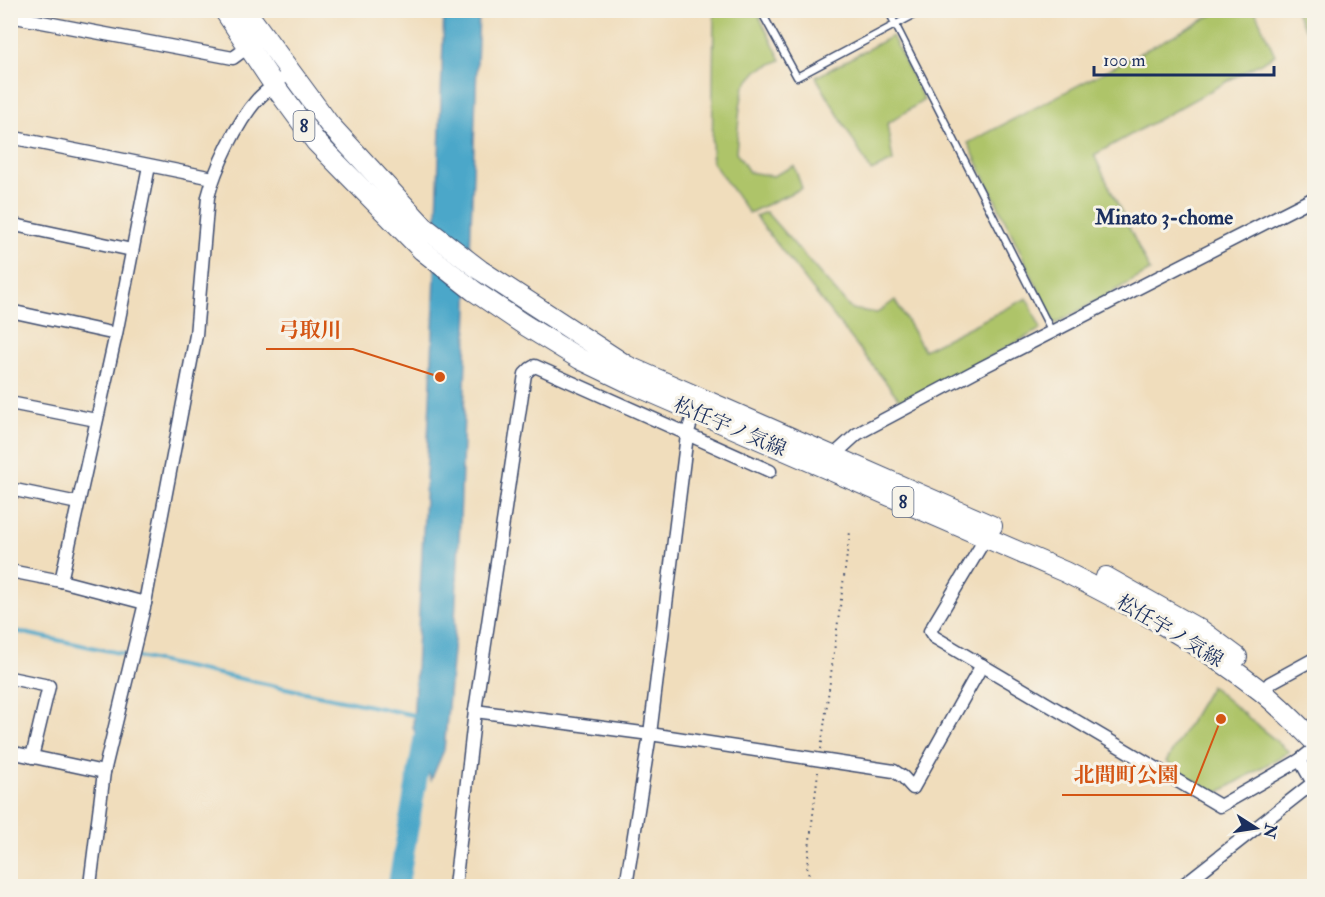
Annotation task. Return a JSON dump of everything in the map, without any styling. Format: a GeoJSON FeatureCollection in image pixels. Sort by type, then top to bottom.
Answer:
{"type":"FeatureCollection","features":[{"type":"Feature","properties":{"kind":"main road","name":"松任宇ノ気線"},"geometry":{"type":"LineString","coordinates":[[224,10],[256,42],[282,79],[316,142],[422,250],[474,291],[580,359],[831,462],[989,532],[1112,580],[1202,631],[1267,688],[1314,722]]}},
{"type":"Feature","properties":{"kind":"main road","name":"松任宇ノ気線"},"geometry":{"type":"LineString","coordinates":[[245,10],[256,42]]}},
{"type":"Feature","properties":{"kind":"main road","name":"松任宇ノ気線"},"geometry":{"type":"LineString","coordinates":[[282,79],[328,124],[424,227],[542,313],[696,406]]}},
{"type":"Feature","properties":{"kind":"main road","name":"松任宇ノ気線"},"geometry":{"type":"LineString","coordinates":[[1267,688],[1314,741]]}},
{"type":"Feature","properties":{"kind":"street"},"geometry":{"type":"LineString","coordinates":[[10,16],[233,58],[256,42]]}},
{"type":"Feature","properties":{"kind":"street"},"geometry":{"type":"LineString","coordinates":[[90,885],[104,772],[145,603],[196,335],[208,197],[213,178],[246,113],[258,98],[282,79]]}},
{"type":"Feature","properties":{"kind":"street"},"geometry":{"type":"LineString","coordinates":[[10,136],[213,178]]}},
{"type":"Feature","properties":{"kind":"street"},"geometry":{"type":"LineString","coordinates":[[61,581],[116,334],[149,166]]}},
{"type":"Feature","properties":{"kind":"street"},"geometry":{"type":"LineString","coordinates":[[831,462],[857,434],[1314,198]]}},
{"type":"Feature","properties":{"kind":"street"},"geometry":{"type":"LineString","coordinates":[[10,224],[132,250]]}},
{"type":"Feature","properties":{"kind":"street"},"geometry":{"type":"LineString","coordinates":[[10,311],[116,334]]}},
{"type":"Feature","properties":{"kind":"street"},"geometry":{"type":"LineString","coordinates":[[455,886],[475,711],[525,374],[535,366],[770,471]]}},
{"type":"Feature","properties":{"kind":"street"},"geometry":{"type":"LineString","coordinates":[[10,403],[96,420]]}},
{"type":"Feature","properties":{"kind":"street"},"geometry":{"type":"LineString","coordinates":[[626,886],[650,734],[687,435],[696,406]]}},
{"type":"Feature","properties":{"kind":"street"},"geometry":{"type":"LineString","coordinates":[[10,489],[78,503]]}},
{"type":"Feature","properties":{"kind":"street"},"geometry":{"type":"LineString","coordinates":[[989,532],[930,631],[934,637],[1220,806],[1300,760],[1314,749]]}},
{"type":"Feature","properties":{"kind":"street"},"geometry":{"type":"LineString","coordinates":[[10,572],[61,581],[145,603]]}},
{"type":"Feature","properties":{"kind":"street"},"geometry":{"type":"LineString","coordinates":[[1267,688],[1314,659]]}},
{"type":"Feature","properties":{"kind":"street"},"geometry":{"type":"LineString","coordinates":[[475,711],[650,734],[894,771],[913,788],[982,665]]}},
{"type":"Feature","properties":{"kind":"street"},"geometry":{"type":"LineString","coordinates":[[10,678],[49,686],[32,757]]}},
{"type":"Feature","properties":{"kind":"street"},"geometry":{"type":"LineString","coordinates":[[10,752],[104,772]]}},
{"type":"Feature","properties":{"kind":"street"},"geometry":{"type":"LineString","coordinates":[[1182,886],[1313,783],[1300,760]]}},
{"type":"Feature","properties":{"kind":"lane"},"geometry":{"type":"LineString","coordinates":[[763,10],[762,13],[797,77],[923,10]]}},
{"type":"Feature","properties":{"kind":"lane"},"geometry":{"type":"LineString","coordinates":[[888,10],[1052,332]]}},
{"type":"Feature","properties":{"kind":"path"},"geometry":{"type":"LineString","coordinates":[[811,886],[807,866],[850,532]]}},
{"type":"Feature","properties":{"kind":"green space"},"geometry":{"type":"Polygon","coordinates":[[[714,11],[762,11],[758,14],[781,60],[758,70],[744,86],[736,152],[749,172],[773,176],[794,166],[802,188],[749,213],[712,162],[714,11]]]}},
{"type":"Feature","properties":{"kind":"green space"},"geometry":{"type":"Polygon","coordinates":[[[1220,11],[1255,11],[1275,55],[1094,155],[1150,271],[1055,324],[968,143],[1220,11]]]}},
{"type":"Feature","properties":{"kind":"green space"},"geometry":{"type":"Polygon","coordinates":[[[1295,11],[1314,11],[1314,44],[1295,11]]]}},
{"type":"Feature","properties":{"kind":"green space"},"geometry":{"type":"Polygon","coordinates":[[[892,36],[924,100],[887,124],[893,161],[871,171],[816,77],[892,36]]]}},
{"type":"Feature","properties":{"kind":"green space"},"geometry":{"type":"Polygon","coordinates":[[[766,212],[851,309],[877,313],[895,300],[924,350],[1027,298],[1041,329],[903,404],[755,216],[766,212]]]}},
{"type":"Feature","properties":{"kind":"green space"},"geometry":{"type":"Polygon","coordinates":[[[1211,686],[1289,752],[1216,794],[1166,762],[1211,686]]]}},
{"type":"Feature","properties":{"kind":"water"},"geometry":{"type":"Polygon","coordinates":[[[444,11],[479,11],[454,640],[444,750],[431,780],[413,727],[432,362],[444,11]]]}},
{"type":"Feature","properties":{"kind":"waterway"},"geometry":{"type":"LineString","coordinates":[[10,630],[418,716]]}},
{"type":"Feature","properties":{"kind":"waterway"},"geometry":{"type":"LineString","coordinates":[[398,886],[426,727]]}},
{"type":"Feature","properties":{"kind":"place","name":"弓取川"},"geometry":{"type":"Point","coordinates":[440,377]}},
{"type":"Feature","properties":{"kind":"place","name":"北間町公園"},"geometry":{"type":"Point","coordinates":[1221,719]}},
{"type":"Feature","properties":{"kind":"district","name":"Minato 3-chome"},"geometry":{"type":"Point","coordinates":[1164,217]}}]}
